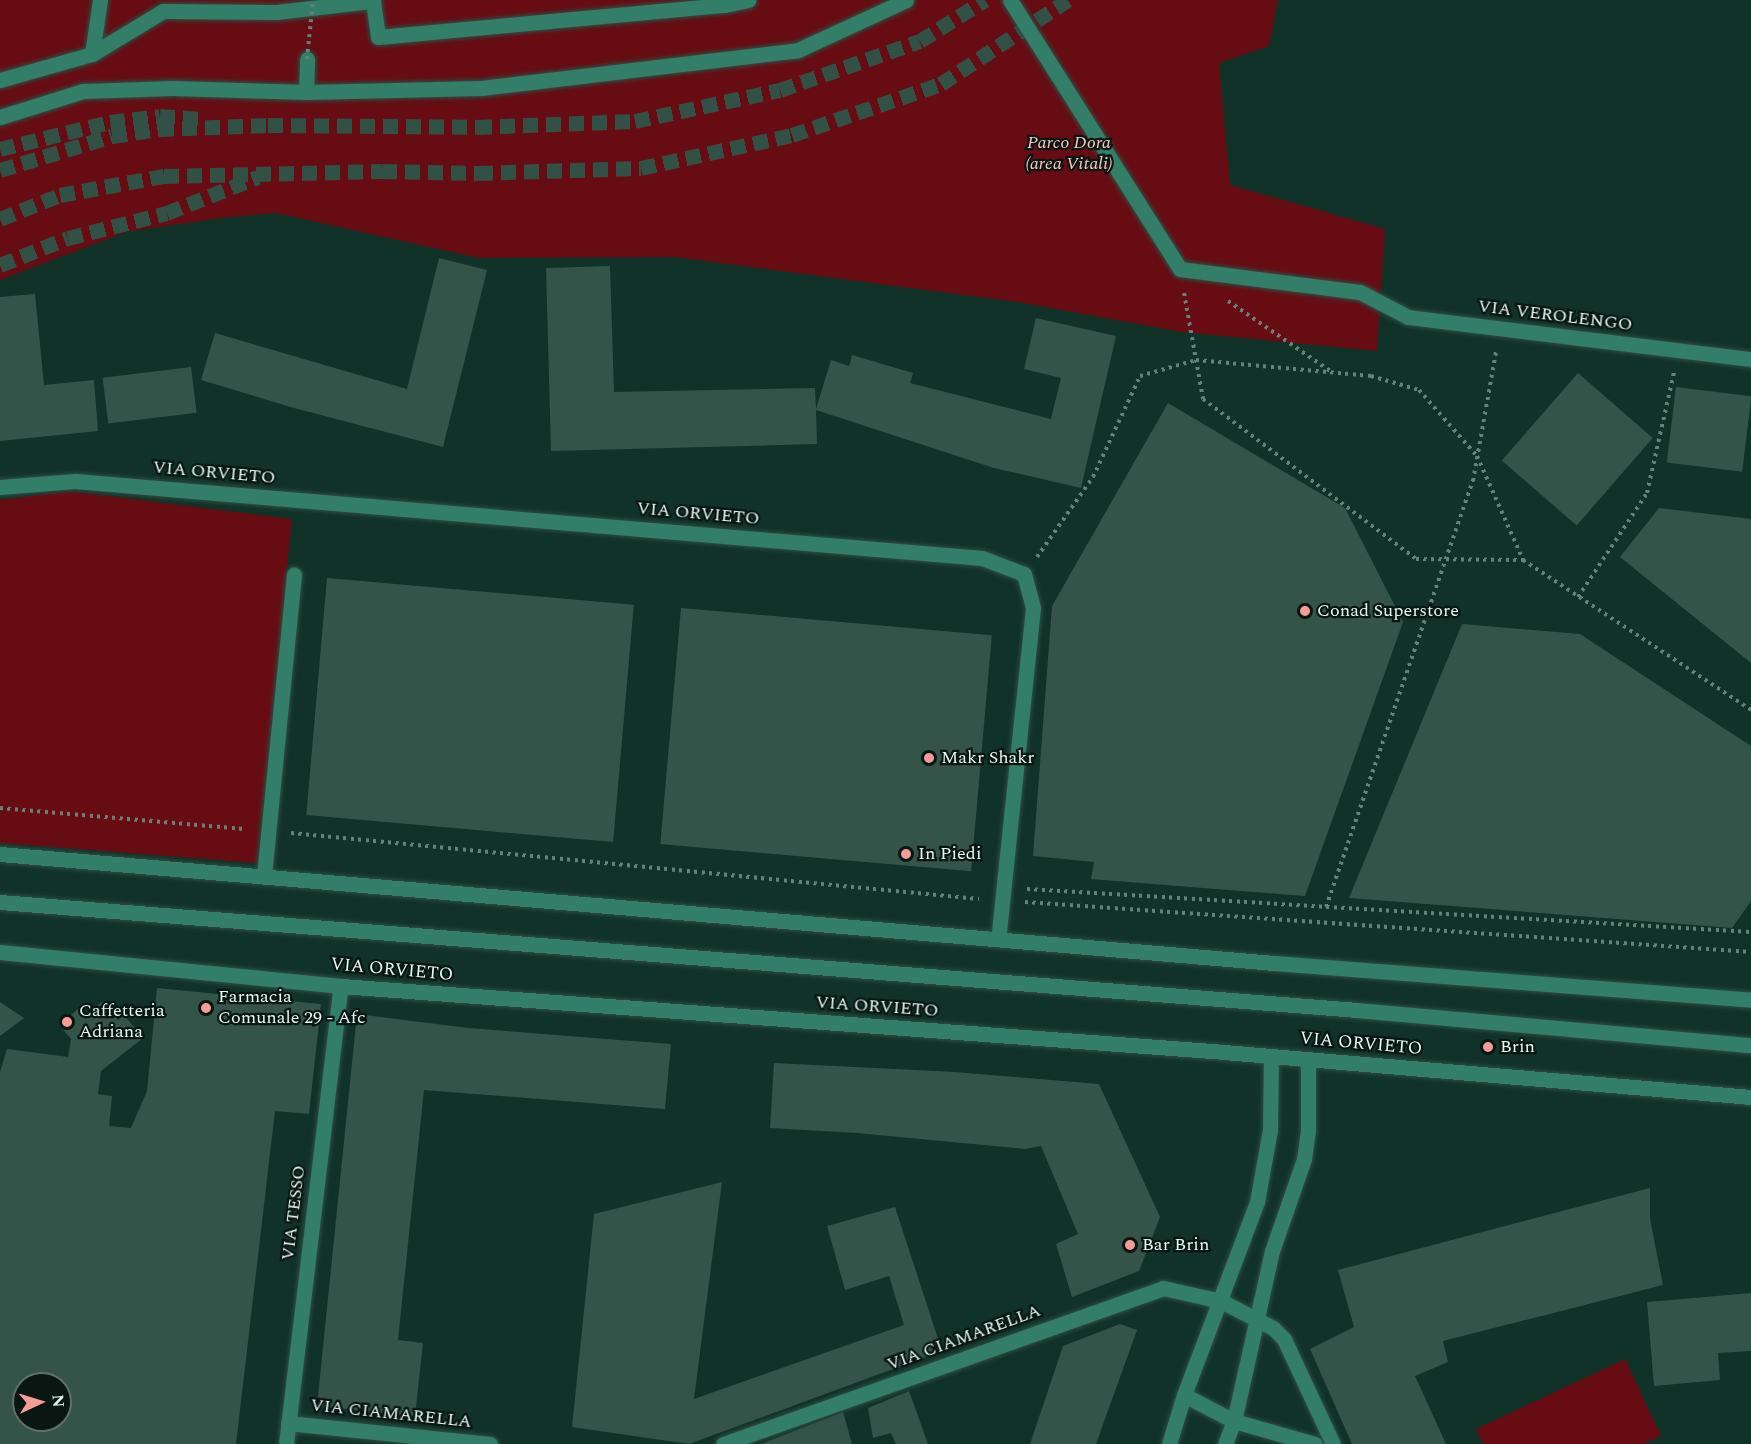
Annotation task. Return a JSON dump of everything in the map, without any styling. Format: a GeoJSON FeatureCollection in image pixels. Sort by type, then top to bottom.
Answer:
{"type":"FeatureCollection","features":[{"type":"Feature","properties":{"kind":"street"},"geometry":{"type":"LineString","coordinates":[[92,54],[100,0]]}},
{"type":"Feature","properties":{"kind":"street"},"geometry":{"type":"LineString","coordinates":[[0,80],[92,54],[163,10],[276,12],[374,1],[378,36],[748,0]]}},
{"type":"Feature","properties":{"kind":"street"},"geometry":{"type":"LineString","coordinates":[[0,117],[83,91],[173,88],[306,92],[481,88],[798,50],[906,0]]}},
{"type":"Feature","properties":{"kind":"street"},"geometry":{"type":"LineString","coordinates":[[1010,0],[1180,269]]}},
{"type":"Feature","properties":{"kind":"street"},"geometry":{"type":"LineString","coordinates":[[306,92],[307,59]]}},
{"type":"Feature","properties":{"kind":"street","name":"VIA VEROLENGO"},"geometry":{"type":"LineString","coordinates":[[1180,269],[1360,292],[1408,317],[1751,359]]}},
{"type":"Feature","properties":{"kind":"street","name":"VIA ORVIETO"},"geometry":{"type":"LineString","coordinates":[[0,487],[75,481],[982,558],[1024,574]]}},
{"type":"Feature","properties":{"kind":"street"},"geometry":{"type":"LineString","coordinates":[[264,875],[294,574]]}},
{"type":"Feature","properties":{"kind":"street"},"geometry":{"type":"LineString","coordinates":[[999,939],[1033,608],[1024,574]]}},
{"type":"Feature","properties":{"kind":"street"},"geometry":{"type":"LineString","coordinates":[[0,854],[1751,1000]]}},
{"type":"Feature","properties":{"kind":"street","name":"VIA ORVIETO"},"geometry":{"type":"LineString","coordinates":[[0,902],[1356,1010],[1751,1045]]}},
{"type":"Feature","properties":{"kind":"street","name":"VIA ORVIETO"},"geometry":{"type":"LineString","coordinates":[[0,952],[341,986],[1308,1059],[1751,1097]]}},
{"type":"Feature","properties":{"kind":"street","name":"VIA TESSO"},"geometry":{"type":"LineString","coordinates":[[286,1444],[341,986]]}},
{"type":"Feature","properties":{"kind":"street"},"geometry":{"type":"LineString","coordinates":[[1169,1444],[1184,1395],[1257,1202],[1270,1130],[1271,1057]]}},
{"type":"Feature","properties":{"kind":"street"},"geometry":{"type":"LineString","coordinates":[[1225,1444],[1234,1421],[1272,1251],[1304,1159],[1308,1129],[1308,1059]]}},
{"type":"Feature","properties":{"kind":"street","name":"VIA CIAMARELLA"},"geometry":{"type":"LineString","coordinates":[[723,1444],[1163,1288],[1221,1301],[1274,1328],[1284,1339],[1333,1444]]}},
{"type":"Feature","properties":{"kind":"street"},"geometry":{"type":"LineString","coordinates":[[1184,1395],[1234,1421],[1315,1444]]}},
{"type":"Feature","properties":{"kind":"street","name":"VIA CIAMARELLA"},"geometry":{"type":"LineString","coordinates":[[288,1423],[490,1444]]}},
{"type":"Feature","properties":{"kind":"path"},"geometry":{"type":"LineString","coordinates":[[307,59],[313,0]]}},
{"type":"Feature","properties":{"kind":"path"},"geometry":{"type":"LineString","coordinates":[[1180,269],[1203,399],[1416,559],[1523,560]]}},
{"type":"Feature","properties":{"kind":"path"},"geometry":{"type":"LineString","coordinates":[[1218,295],[1334,373]]}},
{"type":"Feature","properties":{"kind":"path"},"geometry":{"type":"LineString","coordinates":[[1326,907],[1473,482],[1500,328]]}},
{"type":"Feature","properties":{"kind":"path"},"geometry":{"type":"LineString","coordinates":[[1578,597],[1647,493],[1678,350]]}},
{"type":"Feature","properties":{"kind":"path"},"geometry":{"type":"LineString","coordinates":[[1024,574],[1093,477],[1140,376],[1196,360],[1371,376],[1419,390],[1477,456],[1523,560],[1751,710]]}},
{"type":"Feature","properties":{"kind":"path"},"geometry":{"type":"LineString","coordinates":[[0,808],[1002,894],[1751,951]]}},
{"type":"Feature","properties":{"kind":"path"},"geometry":{"type":"LineString","coordinates":[[1002,894],[1326,907],[1751,932]]}},
{"type":"Feature","properties":{"kind":"green space","name":"Parco Dora (area Vitali)"},"geometry":{"type":"Polygon","coordinates":[[[0,0],[1278,0],[1269,46],[1219,63],[1230,185],[1385,229],[1377,351],[1181,332],[1018,302],[675,257],[479,258],[276,213],[220,218],[126,232],[0,280],[0,0]]]}},
{"type":"Feature","properties":{"kind":"green space"},"geometry":{"type":"Polygon","coordinates":[[[68,491],[292,519],[257,863],[0,843],[0,500],[68,491]]]}},
{"type":"Feature","properties":{"kind":"green space"},"geometry":{"type":"Polygon","coordinates":[[[1625,1359],[1661,1436],[1644,1444],[1483,1444],[1476,1429],[1625,1359]]]}},
{"type":"Feature","properties":{"kind":"building"},"geometry":{"type":"Polygon","coordinates":[[[439,258],[487,270],[443,447],[294,408],[201,380],[215,333],[407,389],[439,258]]]}},
{"type":"Feature","properties":{"kind":"building"},"geometry":{"type":"Polygon","coordinates":[[[610,266],[614,392],[815,388],[816,409],[831,360],[849,366],[852,355],[913,373],[910,383],[1051,419],[1061,378],[1024,369],[1036,318],[1116,336],[1081,488],[994,468],[816,410],[817,444],[551,451],[546,268],[610,266]]]}},
{"type":"Feature","properties":{"kind":"building"},"geometry":{"type":"Polygon","coordinates":[[[35,294],[44,385],[94,380],[98,431],[0,441],[0,297],[35,294]]]}},
{"type":"Feature","properties":{"kind":"building"},"geometry":{"type":"Polygon","coordinates":[[[191,367],[197,413],[108,424],[103,378],[191,367]]]}},
{"type":"Feature","properties":{"kind":"building"},"geometry":{"type":"Polygon","coordinates":[[[1578,373],[1653,438],[1577,525],[1502,461],[1578,373]]]}},
{"type":"Feature","properties":{"kind":"building"},"geometry":{"type":"Polygon","coordinates":[[[1676,387],[1751,396],[1742,472],[1667,462],[1676,387]]]}},
{"type":"Feature","properties":{"kind":"building"},"geometry":{"type":"Polygon","coordinates":[[[1168,403],[1345,508],[1403,622],[1305,896],[1091,879],[1094,862],[1033,856],[1052,606],[1168,403]]]}},
{"type":"Feature","properties":{"kind":"building"},"geometry":{"type":"Polygon","coordinates":[[[1659,508],[1751,519],[1751,663],[1620,557],[1659,508]]]}},
{"type":"Feature","properties":{"kind":"building"},"geometry":{"type":"Polygon","coordinates":[[[327,578],[634,605],[613,842],[306,815],[327,578]]]}},
{"type":"Feature","properties":{"kind":"building"},"geometry":{"type":"Polygon","coordinates":[[[681,608],[992,635],[971,871],[660,844],[681,608]]]}},
{"type":"Feature","properties":{"kind":"building"},"geometry":{"type":"Polygon","coordinates":[[[1462,624],[1580,634],[1751,746],[1751,901],[1732,928],[1349,898],[1462,624]]]}},
{"type":"Feature","properties":{"kind":"building"},"geometry":{"type":"Polygon","coordinates":[[[157,988],[321,1004],[309,1114],[275,1111],[236,1444],[0,1444],[0,1072],[7,1049],[68,1057],[71,1039],[59,1025],[79,1008],[85,1016],[103,1001],[118,1020],[124,1015],[143,1038],[101,1071],[98,1094],[112,1096],[109,1126],[131,1128],[147,1091],[157,988]]]}},
{"type":"Feature","properties":{"kind":"building"},"geometry":{"type":"Polygon","coordinates":[[[0,1002],[24,1018],[0,1036],[0,1002]]]}},
{"type":"Feature","properties":{"kind":"building"},"geometry":{"type":"Polygon","coordinates":[[[357,1014],[468,1028],[671,1044],[665,1109],[424,1090],[398,1340],[423,1343],[415,1416],[317,1406],[357,1014]]]}},
{"type":"Feature","properties":{"kind":"building"},"geometry":{"type":"Polygon","coordinates":[[[774,1063],[955,1072],[1099,1084],[1160,1217],[1139,1271],[1072,1297],[1056,1244],[1078,1234],[1041,1146],[1025,1149],[857,1133],[770,1128],[774,1063]]]}},
{"type":"Feature","properties":{"kind":"building"},"geometry":{"type":"Polygon","coordinates":[[[722,1182],[694,1399],[904,1325],[889,1276],[845,1290],[827,1226],[895,1207],[942,1351],[689,1444],[572,1427],[594,1214],[722,1182]]]}},
{"type":"Feature","properties":{"kind":"building"},"geometry":{"type":"Polygon","coordinates":[[[1650,1188],[1650,1219],[1663,1285],[1443,1341],[1448,1362],[1415,1376],[1446,1444],[1352,1444],[1310,1349],[1354,1327],[1338,1270],[1650,1188]]]}},
{"type":"Feature","properties":{"kind":"building"},"geometry":{"type":"Polygon","coordinates":[[[1751,1293],[1751,1351],[1718,1353],[1720,1380],[1654,1386],[1647,1302],[1751,1293]]]}},
{"type":"Feature","properties":{"kind":"building"},"geometry":{"type":"Polygon","coordinates":[[[1120,1324],[1137,1330],[1096,1444],[1030,1444],[1063,1346],[1120,1324]]]}},
{"type":"Feature","properties":{"kind":"building"},"geometry":{"type":"Polygon","coordinates":[[[909,1391],[928,1444],[896,1444],[891,1433],[873,1438],[868,1408],[909,1391]]]}},
{"type":"Feature","properties":{"kind":"building"},"geometry":{"type":"Polygon","coordinates":[[[843,1412],[852,1444],[761,1444],[843,1412]]]}},
{"type":"Feature","properties":{"kind":"tunnel"},"geometry":{"type":"LineString","coordinates":[[0,170],[112,136],[159,129],[268,125],[477,127],[635,121],[780,90],[920,41],[985,0]]}},
{"type":"Feature","properties":{"kind":"tunnel"},"geometry":{"type":"LineString","coordinates":[[0,219],[60,195],[164,176],[382,171],[478,173],[641,168],[792,135],[941,84],[1068,0]]}},
{"type":"Feature","properties":{"kind":"tunnel"},"geometry":{"type":"LineString","coordinates":[[0,149],[110,122],[160,116],[199,119]]}},
{"type":"Feature","properties":{"kind":"tunnel"},"geometry":{"type":"LineString","coordinates":[[0,265],[68,238],[167,213],[258,177]]}},
{"type":"Feature","properties":{"kind":"place","name":"Conad Superstore"},"geometry":{"type":"Point","coordinates":[1305,611]}},
{"type":"Feature","properties":{"kind":"place","name":"Makr Shakr"},"geometry":{"type":"Point","coordinates":[929,758]}},
{"type":"Feature","properties":{"kind":"place","name":"In Piedi"},"geometry":{"type":"Point","coordinates":[906,854]}},
{"type":"Feature","properties":{"kind":"place","name":"Farmacia Comunale 29 - Afc"},"geometry":{"type":"Point","coordinates":[206,1008]}},
{"type":"Feature","properties":{"kind":"place","name":"Caffetteria Adriana"},"geometry":{"type":"Point","coordinates":[67,1022]}},
{"type":"Feature","properties":{"kind":"place","name":"Brin"},"geometry":{"type":"Point","coordinates":[1488,1047]}},
{"type":"Feature","properties":{"kind":"place","name":"Bar Brin"},"geometry":{"type":"Point","coordinates":[1130,1245]}}]}
